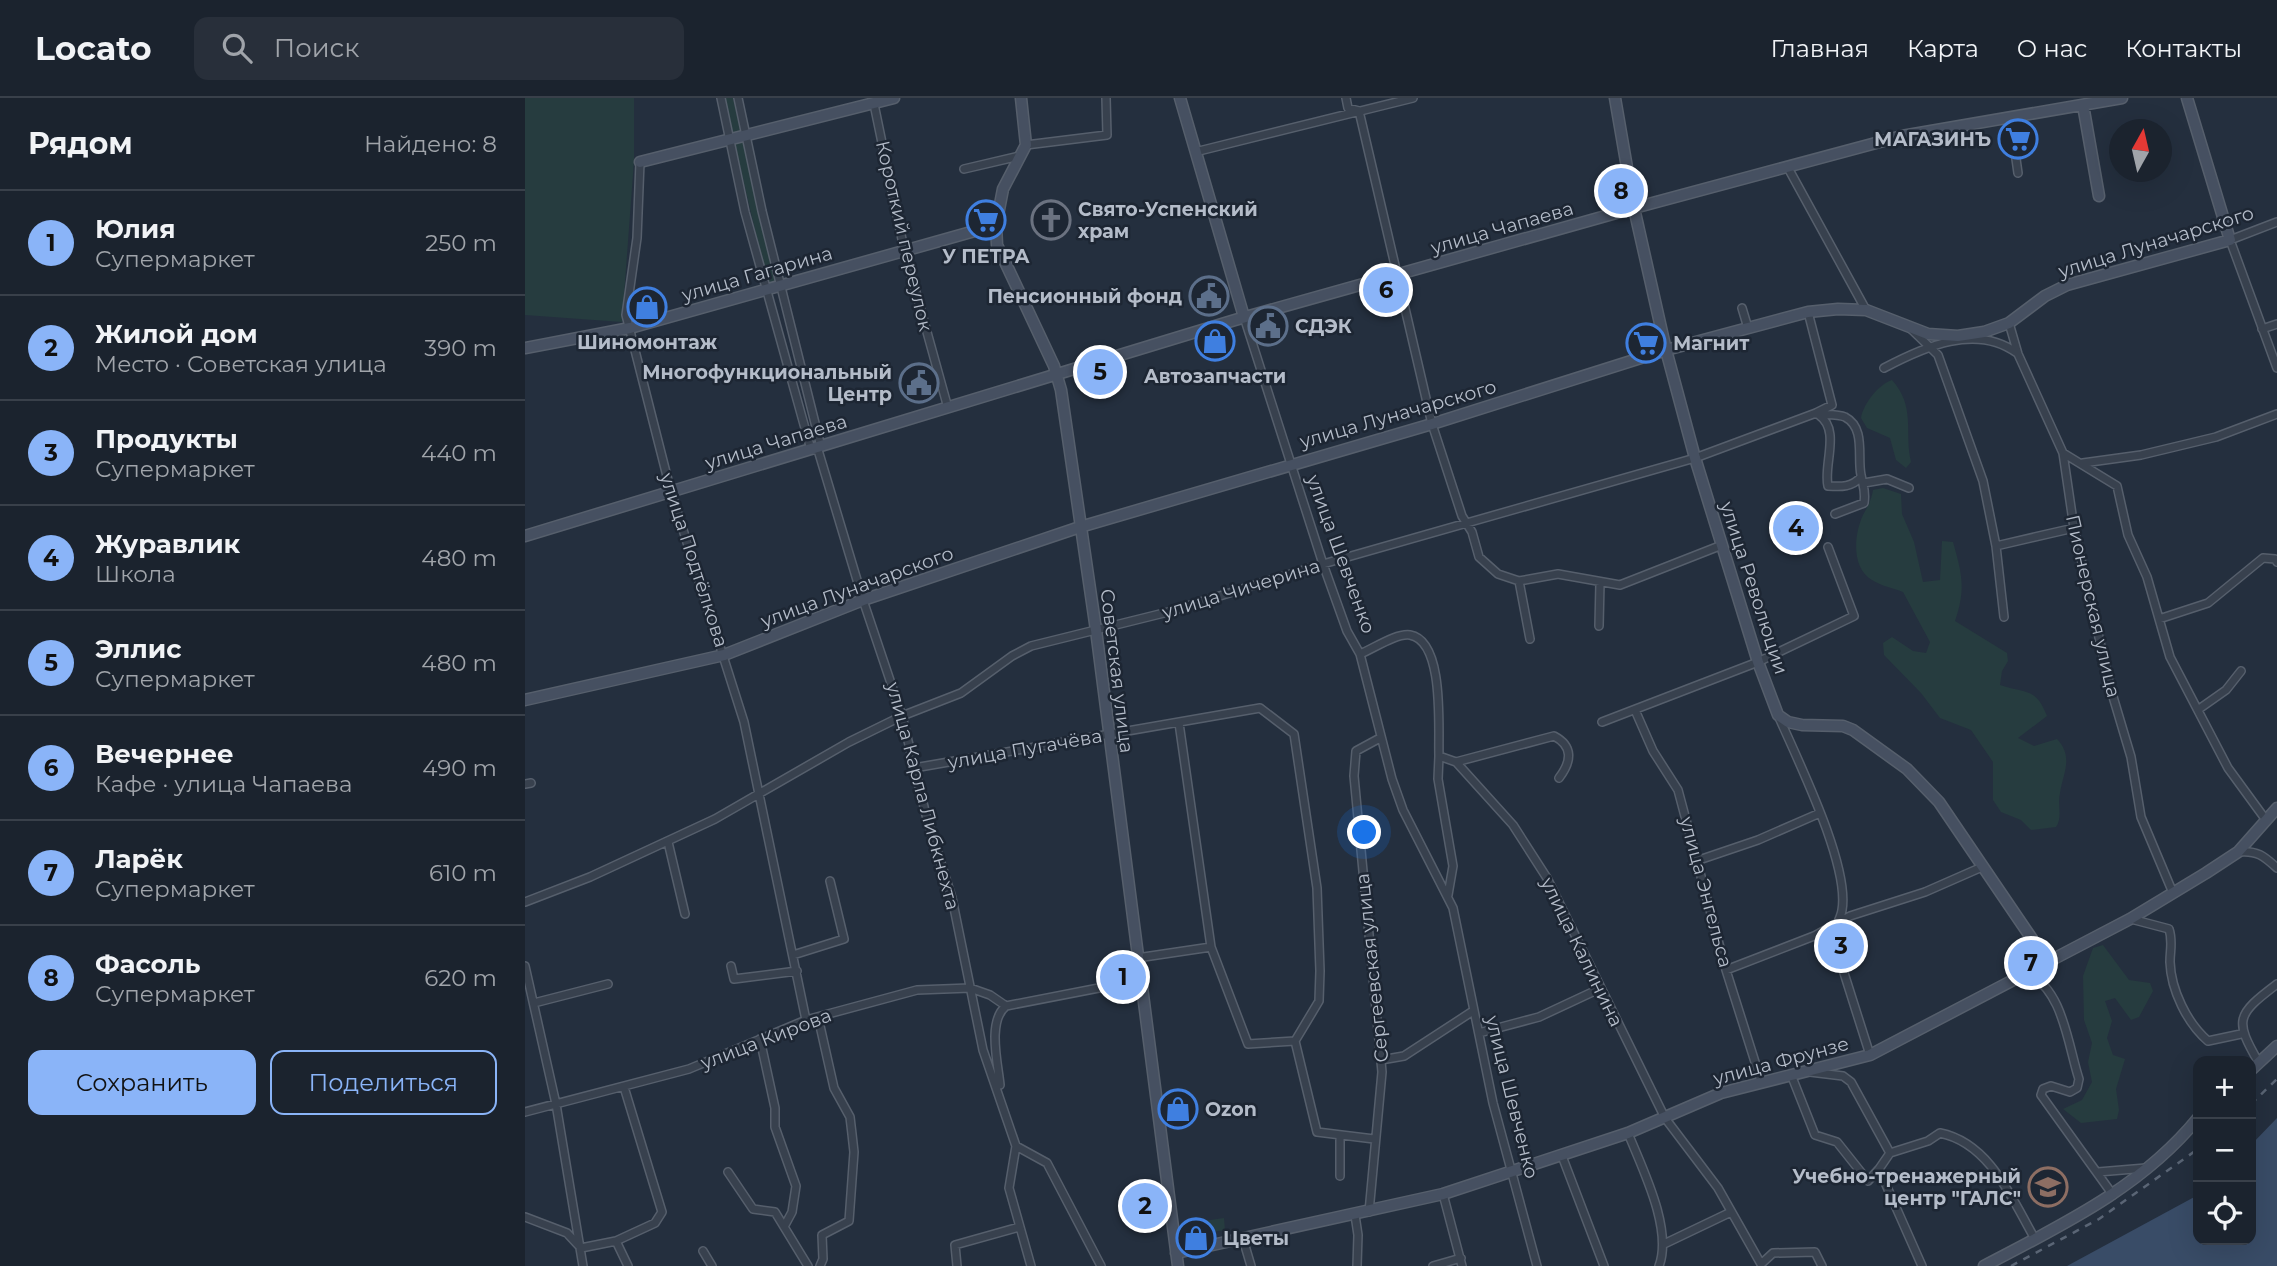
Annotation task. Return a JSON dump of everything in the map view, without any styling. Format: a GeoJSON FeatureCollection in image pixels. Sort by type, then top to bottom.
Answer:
{"type":"FeatureCollection","features":[{"type":"Feature","properties":{"kind":"main road"},"geometry":{"type":"LineString","coordinates":[[640,162],[894,98]]}},
{"type":"Feature","properties":{"kind":"main road"},"geometry":{"type":"LineString","coordinates":[[1021,98],[1026,145]]}},
{"type":"Feature","properties":{"kind":"main road","name":"улица Шевченко"},"geometry":{"type":"LineString","coordinates":[[1179,98],[1244,317]]}},
{"type":"Feature","properties":{"kind":"main road","name":"улица Революции"},"geometry":{"type":"LineString","coordinates":[[1615,98],[1634,208],[1666,350],[1695,458],[1758,662],[1778,715]]}},
{"type":"Feature","properties":{"kind":"main road","name":"улица Чапаева"},"geometry":{"type":"LineString","coordinates":[[525,536],[1244,317],[1396,277],[1787,166],[1902,136],[2122,98]]}},
{"type":"Feature","properties":{"kind":"main road"},"geometry":{"type":"LineString","coordinates":[[2187,98],[2230,240]]}},
{"type":"Feature","properties":{"kind":"main road"},"geometry":{"type":"LineString","coordinates":[[2083,105],[2099,197]]}},
{"type":"Feature","properties":{"kind":"main road","name":"Советская улица"},"geometry":{"type":"LineString","coordinates":[[1026,145],[1003,189],[996,225],[997,244],[1057,374],[1096,630],[1107,735],[1178,1266]]}},
{"type":"Feature","properties":{"kind":"main road","name":"улица Гагарина"},"geometry":{"type":"LineString","coordinates":[[525,348],[629,328],[996,225]]}},
{"type":"Feature","properties":{"kind":"main road","name":"улица Луначарского"},"geometry":{"type":"LineString","coordinates":[[525,700],[724,655],[863,600],[1080,527],[1432,424],[1666,350],[1808,312],[1866,310],[1928,334],[1958,336],[1991,330],[2009,323],[2045,296],[2067,285],[2230,240]]}},
{"type":"Feature","properties":{"kind":"main road"},"geometry":{"type":"LineString","coordinates":[[1778,715],[1788,722],[1802,725],[1843,726],[1875,744],[1923,784],[2047,961]]}},
{"type":"Feature","properties":{"kind":"main road","name":"улица Фрунзе"},"geometry":{"type":"LineString","coordinates":[[1176,1253],[1443,1194],[1628,1133],[1721,1093],[1870,1055],[2130,919],[2173,893],[2238,852],[2277,808]]}},
{"type":"Feature","properties":{"kind":"main road"},"geometry":{"type":"LineString","coordinates":[[2256,1066],[2277,1046]]}},
{"type":"Feature","properties":{"kind":"main road"},"geometry":{"type":"LineString","coordinates":[[1985,1266],[2113,1195],[2151,1167],[2182,1139],[2197,1119]]}},
{"type":"Feature","properties":{"kind":"street","name":"улица Карла Либкнехта"},"geometry":{"type":"LineString","coordinates":[[721,98],[766,290],[902,716],[914,768],[952,898],[983,1050],[1016,1146],[1009,1188],[1031,1266]]}},
{"type":"Feature","properties":{"kind":"street","name":"улица Карла Либкнехта"},"geometry":{"type":"LineString","coordinates":[[738,98],[817,448]]}},
{"type":"Feature","properties":{"kind":"street"},"geometry":{"type":"LineString","coordinates":[[1026,145],[1107,135],[1106,98]]}},
{"type":"Feature","properties":{"kind":"street"},"geometry":{"type":"LineString","coordinates":[[1346,98],[1348,108],[1359,111]]}},
{"type":"Feature","properties":{"kind":"street"},"geometry":{"type":"LineString","coordinates":[[1195,152],[1413,98]]}},
{"type":"Feature","properties":{"kind":"street","name":"Короткий переулок"},"geometry":{"type":"LineString","coordinates":[[874,104],[904,250],[948,408]]}},
{"type":"Feature","properties":{"kind":"street"},"geometry":{"type":"LineString","coordinates":[[1359,111],[1432,424],[1479,557],[1498,573],[1519,581],[1558,574],[1620,585],[1722,545]]}},
{"type":"Feature","properties":{"kind":"street"},"geometry":{"type":"LineString","coordinates":[[2010,117],[2018,173]]}},
{"type":"Feature","properties":{"kind":"street"},"geometry":{"type":"LineString","coordinates":[[964,170],[1020,156]]}},
{"type":"Feature","properties":{"kind":"street","name":"улица Подтёлкова"},"geometry":{"type":"LineString","coordinates":[[640,162],[637,238],[626,315],[671,492],[744,722],[806,1020]]}},
{"type":"Feature","properties":{"kind":"street"},"geometry":{"type":"LineString","coordinates":[[1787,166],[1866,310]]}},
{"type":"Feature","properties":{"kind":"street","name":"улица Луначарского"},"geometry":{"type":"LineString","coordinates":[[2230,240],[2277,222]]}},
{"type":"Feature","properties":{"kind":"street"},"geometry":{"type":"LineString","coordinates":[[2230,240],[2277,368]]}},
{"type":"Feature","properties":{"kind":"street"},"geometry":{"type":"LineString","coordinates":[[1742,308],[1748,328]]}},
{"type":"Feature","properties":{"kind":"street"},"geometry":{"type":"LineString","coordinates":[[1808,312],[1832,405],[1816,414]]}},
{"type":"Feature","properties":{"kind":"street","name":"улица Шевченко"},"geometry":{"type":"LineString","coordinates":[[1244,317],[1323,564],[1347,631],[1360,654],[1380,738],[1403,810],[1431,868],[1448,895],[1493,1103],[1537,1266]]}},
{"type":"Feature","properties":{"kind":"street","name":"Пионерская улица"},"geometry":{"type":"LineString","coordinates":[[2009,323],[2018,354],[2063,453],[2074,528],[2111,690],[2131,757],[2141,817],[2173,893]]}},
{"type":"Feature","properties":{"kind":"street"},"geometry":{"type":"LineString","coordinates":[[2262,329],[2277,324]]}},
{"type":"Feature","properties":{"kind":"street"},"geometry":{"type":"LineString","coordinates":[[1911,329],[1938,355],[1983,481],[1996,546],[2004,617]]}},
{"type":"Feature","properties":{"kind":"street"},"geometry":{"type":"LineString","coordinates":[[1884,368],[1927,346],[1983,338],[2000,342],[2018,354]]}},
{"type":"Feature","properties":{"kind":"street"},"geometry":{"type":"LineString","coordinates":[[1816,414],[1844,417],[1855,427],[1859,441],[1864,503],[1835,513]]}},
{"type":"Feature","properties":{"kind":"street"},"geometry":{"type":"LineString","coordinates":[[1816,414],[1823,417],[1828,426],[1831,447],[1826,477],[1829,486],[1843,487],[1863,480],[1887,479],[1909,488]]}},
{"type":"Feature","properties":{"kind":"street","name":"улица Чичерина"},"geometry":{"type":"LineString","coordinates":[[525,902],[667,842],[760,794],[849,742],[902,716],[961,693],[1012,656],[1031,646],[1168,612],[1323,564],[1695,458],[1816,414]]}},
{"type":"Feature","properties":{"kind":"street"},"geometry":{"type":"LineString","coordinates":[[2083,463],[2141,455],[2216,437],[2277,414]]}},
{"type":"Feature","properties":{"kind":"street"},"geometry":{"type":"LineString","coordinates":[[2063,453],[2117,486],[2128,535],[2147,577],[2170,657],[2228,768],[2266,820]]}},
{"type":"Feature","properties":{"kind":"street"},"geometry":{"type":"LineString","coordinates":[[1996,546],[2074,528]]}},
{"type":"Feature","properties":{"kind":"street"},"geometry":{"type":"LineString","coordinates":[[1602,722],[1758,662],[1854,617],[1828,547]]}},
{"type":"Feature","properties":{"kind":"street"},"geometry":{"type":"LineString","coordinates":[[2159,619],[2208,603],[2263,558],[2275,559],[2277,562]]}},
{"type":"Feature","properties":{"kind":"street"},"geometry":{"type":"LineString","coordinates":[[1519,581],[1530,639]]}},
{"type":"Feature","properties":{"kind":"street"},"geometry":{"type":"LineString","coordinates":[[1599,626],[1600,583]]}},
{"type":"Feature","properties":{"kind":"street"},"geometry":{"type":"LineString","coordinates":[[1360,654],[1403,636],[1412,635],[1427,646],[1436,674],[1439,756]]}},
{"type":"Feature","properties":{"kind":"street"},"geometry":{"type":"LineString","coordinates":[[2199,709],[2226,690],[2241,671]]}},
{"type":"Feature","properties":{"kind":"street","name":"улица Пугачёва"},"geometry":{"type":"LineString","coordinates":[[914,768],[1260,708],[1294,734],[1317,888],[1319,1001],[1295,1041]]}},
{"type":"Feature","properties":{"kind":"street","name":"улица Энгельса"},"geometry":{"type":"LineString","coordinates":[[1635,710],[1653,751],[1678,790],[1699,860],[1726,970],[1761,1081]]}},
{"type":"Feature","properties":{"kind":"street"},"geometry":{"type":"LineString","coordinates":[[1778,715],[1820,813],[1840,876],[1843,910],[1832,935],[1870,1055]]}},
{"type":"Feature","properties":{"kind":"street"},"geometry":{"type":"LineString","coordinates":[[1179,723],[1210,947],[1229,1002],[1248,1044],[1295,1041],[1317,1132],[1374,1139]]}},
{"type":"Feature","properties":{"kind":"street"},"geometry":{"type":"LineString","coordinates":[[1456,762],[1554,736],[1565,742],[1568,749],[1569,765],[1559,778]]}},
{"type":"Feature","properties":{"kind":"street","name":"Сергеевская улица"},"geometry":{"type":"LineString","coordinates":[[1369,1212],[1381,1060],[1354,776],[1356,751],[1380,738]]}},
{"type":"Feature","properties":{"kind":"street","name":"улица Шевченко"},"geometry":{"type":"LineString","coordinates":[[1439,756],[1438,779],[1453,866],[1448,895]]}},
{"type":"Feature","properties":{"kind":"street","name":"улица Калинина"},"geometry":{"type":"LineString","coordinates":[[1439,756],[1456,762],[1513,825],[1546,877],[1665,1118],[1718,1188],[1761,1265],[1773,1253],[1815,1252],[1822,1266]]}},
{"type":"Feature","properties":{"kind":"street"},"geometry":{"type":"LineString","coordinates":[[1699,860],[1758,841],[1820,813]]}},
{"type":"Feature","properties":{"kind":"street"},"geometry":{"type":"LineString","coordinates":[[667,842],[685,914]]}},
{"type":"Feature","properties":{"kind":"street"},"geometry":{"type":"LineString","coordinates":[[2238,852],[2252,850],[2277,868]]}},
{"type":"Feature","properties":{"kind":"street"},"geometry":{"type":"LineString","coordinates":[[1726,970],[1835,927],[1850,916],[1926,892],[1982,867]]}},
{"type":"Feature","properties":{"kind":"street"},"geometry":{"type":"LineString","coordinates":[[793,955],[844,939],[830,881]]}},
{"type":"Feature","properties":{"kind":"street"},"geometry":{"type":"LineString","coordinates":[[2130,919],[2169,929],[2173,940],[2170,962],[2175,985],[2196,1030],[2208,1041],[2241,1034]]}},
{"type":"Feature","properties":{"kind":"street"},"geometry":{"type":"LineString","coordinates":[[1137,958],[1210,947]]}},
{"type":"Feature","properties":{"kind":"street"},"geometry":{"type":"LineString","coordinates":[[525,966],[557,1104],[583,1266]]}},
{"type":"Feature","properties":{"kind":"street"},"geometry":{"type":"LineString","coordinates":[[731,967],[734,979],[797,971]]}},
{"type":"Feature","properties":{"kind":"street"},"geometry":{"type":"LineString","coordinates":[[2025,973],[2045,984],[2053,999],[2079,1080],[2077,1088],[2070,1092],[2051,1086],[2043,1089],[2041,1095],[2113,1195]]}},
{"type":"Feature","properties":{"kind":"street"},"geometry":{"type":"LineString","coordinates":[[1000,1093],[996,1032],[1000,1010],[1006,1006],[1140,980]]}},
{"type":"Feature","properties":{"kind":"street"},"geometry":{"type":"LineString","coordinates":[[534,1003],[608,984]]}},
{"type":"Feature","properties":{"kind":"street"},"geometry":{"type":"LineString","coordinates":[[2250,1056],[2241,1034],[2241,1020],[2259,998],[2277,984]]}},
{"type":"Feature","properties":{"kind":"street","name":"улица Кирова"},"geometry":{"type":"LineString","coordinates":[[525,1112],[689,1069],[806,1020],[917,990],[970,988],[990,995],[1006,1006]]}},
{"type":"Feature","properties":{"kind":"street"},"geometry":{"type":"LineString","coordinates":[[1479,1033],[1539,1017],[1599,989]]}},
{"type":"Feature","properties":{"kind":"street"},"geometry":{"type":"LineString","coordinates":[[1381,1060],[1404,1056],[1473,1011]]}},
{"type":"Feature","properties":{"kind":"street"},"geometry":{"type":"LineString","coordinates":[[818,1017],[834,1088],[850,1117],[854,1152],[849,1221],[822,1235],[823,1259],[820,1266]]}},
{"type":"Feature","properties":{"kind":"street"},"geometry":{"type":"LineString","coordinates":[[760,1039],[775,1108],[775,1127],[796,1186],[792,1212],[785,1225]]}},
{"type":"Feature","properties":{"kind":"street"},"geometry":{"type":"LineString","coordinates":[[1810,1072],[1843,1076],[1851,1082],[1890,1153]]}},
{"type":"Feature","properties":{"kind":"street"},"geometry":{"type":"LineString","coordinates":[[1792,1077],[1815,1135],[1837,1142],[1868,1181],[1890,1153],[1928,1141],[1940,1133],[1957,1137],[1974,1147],[1996,1173],[2035,1239]]}},
{"type":"Feature","properties":{"kind":"street"},"geometry":{"type":"LineString","coordinates":[[581,1248],[617,1241],[655,1223],[663,1212],[624,1087]]}},
{"type":"Feature","properties":{"kind":"street"},"geometry":{"type":"LineString","coordinates":[[1628,1133],[1649,1185],[1664,1244],[1660,1266]]}},
{"type":"Feature","properties":{"kind":"street"},"geometry":{"type":"LineString","coordinates":[[1341,1135],[1341,1176]]}},
{"type":"Feature","properties":{"kind":"street"},"geometry":{"type":"LineString","coordinates":[[1016,1146],[1047,1163],[1101,1266]]}},
{"type":"Feature","properties":{"kind":"street"},"geometry":{"type":"LineString","coordinates":[[1562,1156],[1604,1266]]}},
{"type":"Feature","properties":{"kind":"street"},"geometry":{"type":"LineString","coordinates":[[2098,1172],[2151,1167]]}},
{"type":"Feature","properties":{"kind":"street"},"geometry":{"type":"LineString","coordinates":[[1879,1169],[1922,1266]]}},
{"type":"Feature","properties":{"kind":"street"},"geometry":{"type":"LineString","coordinates":[[728,1172],[753,1209],[770,1209],[785,1225],[808,1266]]}},
{"type":"Feature","properties":{"kind":"street"},"geometry":{"type":"LineString","coordinates":[[1433,1266],[1462,1262],[1443,1194]]}},
{"type":"Feature","properties":{"kind":"street"},"geometry":{"type":"LineString","coordinates":[[1664,1244],[1731,1212]]}},
{"type":"Feature","properties":{"kind":"street"},"geometry":{"type":"LineString","coordinates":[[1355,1215],[1359,1235],[1357,1266]]}},
{"type":"Feature","properties":{"kind":"street"},"geometry":{"type":"LineString","coordinates":[[525,1217],[567,1233],[581,1248]]}},
{"type":"Feature","properties":{"kind":"street"},"geometry":{"type":"LineString","coordinates":[[957,1266],[955,1245],[1020,1227]]}},
{"type":"Feature","properties":{"kind":"street"},"geometry":{"type":"LineString","coordinates":[[1244,1239],[1251,1266]]}},
{"type":"Feature","properties":{"kind":"street"},"geometry":{"type":"LineString","coordinates":[[617,1241],[628,1266]]}},
{"type":"Feature","properties":{"kind":"street"},"geometry":{"type":"LineString","coordinates":[[703,1251],[712,1266]]}},
{"type":"Feature","properties":{"kind":"green space"},"geometry":{"type":"Polygon","coordinates":[[[525,98],[634,98],[634,161],[622,322],[525,315],[525,98]]]}},
{"type":"Feature","properties":{"kind":"green space"},"geometry":{"type":"Polygon","coordinates":[[[724,98],[733,98],[776,282],[768,285],[724,98]]]}},
{"type":"Feature","properties":{"kind":"green space"},"geometry":{"type":"Polygon","coordinates":[[[1892,380],[1907,410],[1911,462],[1906,468],[1896,460],[1890,438],[1867,428],[1861,418],[1872,395],[1892,380]]]}},
{"type":"Feature","properties":{"kind":"green space"},"geometry":{"type":"Polygon","coordinates":[[[1883,488],[1901,494],[1902,514],[1914,542],[1923,582],[1940,580],[1942,541],[1953,542],[1961,582],[1961,600],[1955,621],[2007,653],[2008,661],[2002,671],[2000,685],[2029,693],[2039,700],[2043,707],[2047,716],[2018,738],[2034,746],[2057,739],[2065,752],[2066,765],[2056,827],[2031,830],[2021,820],[2001,812],[1993,800],[1993,762],[1971,730],[1940,718],[1921,693],[1884,655],[1883,643],[1892,637],[1913,651],[1926,653],[1930,642],[1903,592],[1872,580],[1860,567],[1856,541],[1860,523],[1873,490],[1883,488]]]}},
{"type":"Feature","properties":{"kind":"green space"},"geometry":{"type":"Polygon","coordinates":[[[2103,945],[2129,980],[2150,983],[2153,991],[2139,1017],[2131,1020],[2115,998],[2105,1001],[2112,1021],[2107,1038],[2113,1055],[2125,1059],[2116,1089],[2119,1110],[2117,1119],[2081,1123],[2063,1109],[2082,1100],[2092,1082],[2088,1062],[2092,1043],[2084,1020],[2083,976],[2093,948],[2103,945]]]}},
{"type":"Feature","properties":{"kind":"green space"},"geometry":{"type":"Polygon","coordinates":[[[1224,1218],[1225,1230],[1199,1234],[1197,1222],[1224,1218]]]}},
{"type":"Feature","properties":{"kind":"water"},"geometry":{"type":"Polygon","coordinates":[[[2277,1118],[2277,1266],[2067,1266],[2193,1198],[2193,1245],[2256,1245],[2256,1140],[2277,1118]]]}},
{"type":"Feature","properties":{"kind":"railway"},"geometry":{"type":"LineString","coordinates":[[2256,1099],[2277,1079]]}},
{"type":"Feature","properties":{"kind":"railway"},"geometry":{"type":"LineString","coordinates":[[2011,1266],[2099,1219],[2193,1153]]}},
{"type":"Feature","properties":{"kind":"place","name":"МАГАЗИНЪ"},"geometry":{"type":"Point","coordinates":[2018,139]}},
{"type":"Feature","properties":{"kind":"place","name":"Фасоль"},"geometry":{"type":"Point","coordinates":[1621,191]}},
{"type":"Feature","properties":{"kind":"place","name":"У ПЕТРА"},"geometry":{"type":"Point","coordinates":[986,220]}},
{"type":"Feature","properties":{"kind":"place","name":"Свято-Успенский храм"},"geometry":{"type":"Point","coordinates":[1051,220]}},
{"type":"Feature","properties":{"kind":"place","name":"Вечернее"},"geometry":{"type":"Point","coordinates":[1386,290]}},
{"type":"Feature","properties":{"kind":"place","name":"Пенсионный фонд"},"geometry":{"type":"Point","coordinates":[1209,296]}},
{"type":"Feature","properties":{"kind":"place","name":"Шиномонтаж"},"geometry":{"type":"Point","coordinates":[647,307]}},
{"type":"Feature","properties":{"kind":"place","name":"СДЭК"},"geometry":{"type":"Point","coordinates":[1268,326]}},
{"type":"Feature","properties":{"kind":"place","name":"Автозапчасти"},"geometry":{"type":"Point","coordinates":[1215,341]}},
{"type":"Feature","properties":{"kind":"place","name":"Магнит"},"geometry":{"type":"Point","coordinates":[1646,343]}},
{"type":"Feature","properties":{"kind":"place","name":"Эллис"},"geometry":{"type":"Point","coordinates":[1100,372]}},
{"type":"Feature","properties":{"kind":"place","name":"Многофункциональный Центр"},"geometry":{"type":"Point","coordinates":[919,383]}},
{"type":"Feature","properties":{"kind":"place","name":"Журавлик"},"geometry":{"type":"Point","coordinates":[1796,528]}},
{"type":"Feature","properties":{"kind":"place","name":"Продукты"},"geometry":{"type":"Point","coordinates":[1841,946]}},
{"type":"Feature","properties":{"kind":"place","name":"Ларёк"},"geometry":{"type":"Point","coordinates":[2031,963]}},
{"type":"Feature","properties":{"kind":"place","name":"Юлия"},"geometry":{"type":"Point","coordinates":[1123,977]}},
{"type":"Feature","properties":{"kind":"place","name":"Ozon"},"geometry":{"type":"Point","coordinates":[1178,1109]}},
{"type":"Feature","properties":{"kind":"place","name":"Учебно-тренажерный центр \"ГАЛС\""},"geometry":{"type":"Point","coordinates":[2048,1187]}},
{"type":"Feature","properties":{"kind":"place","name":"Жилой дом"},"geometry":{"type":"Point","coordinates":[1145,1206]}},
{"type":"Feature","properties":{"kind":"place","name":"Цветы"},"geometry":{"type":"Point","coordinates":[1196,1238]}}]}
